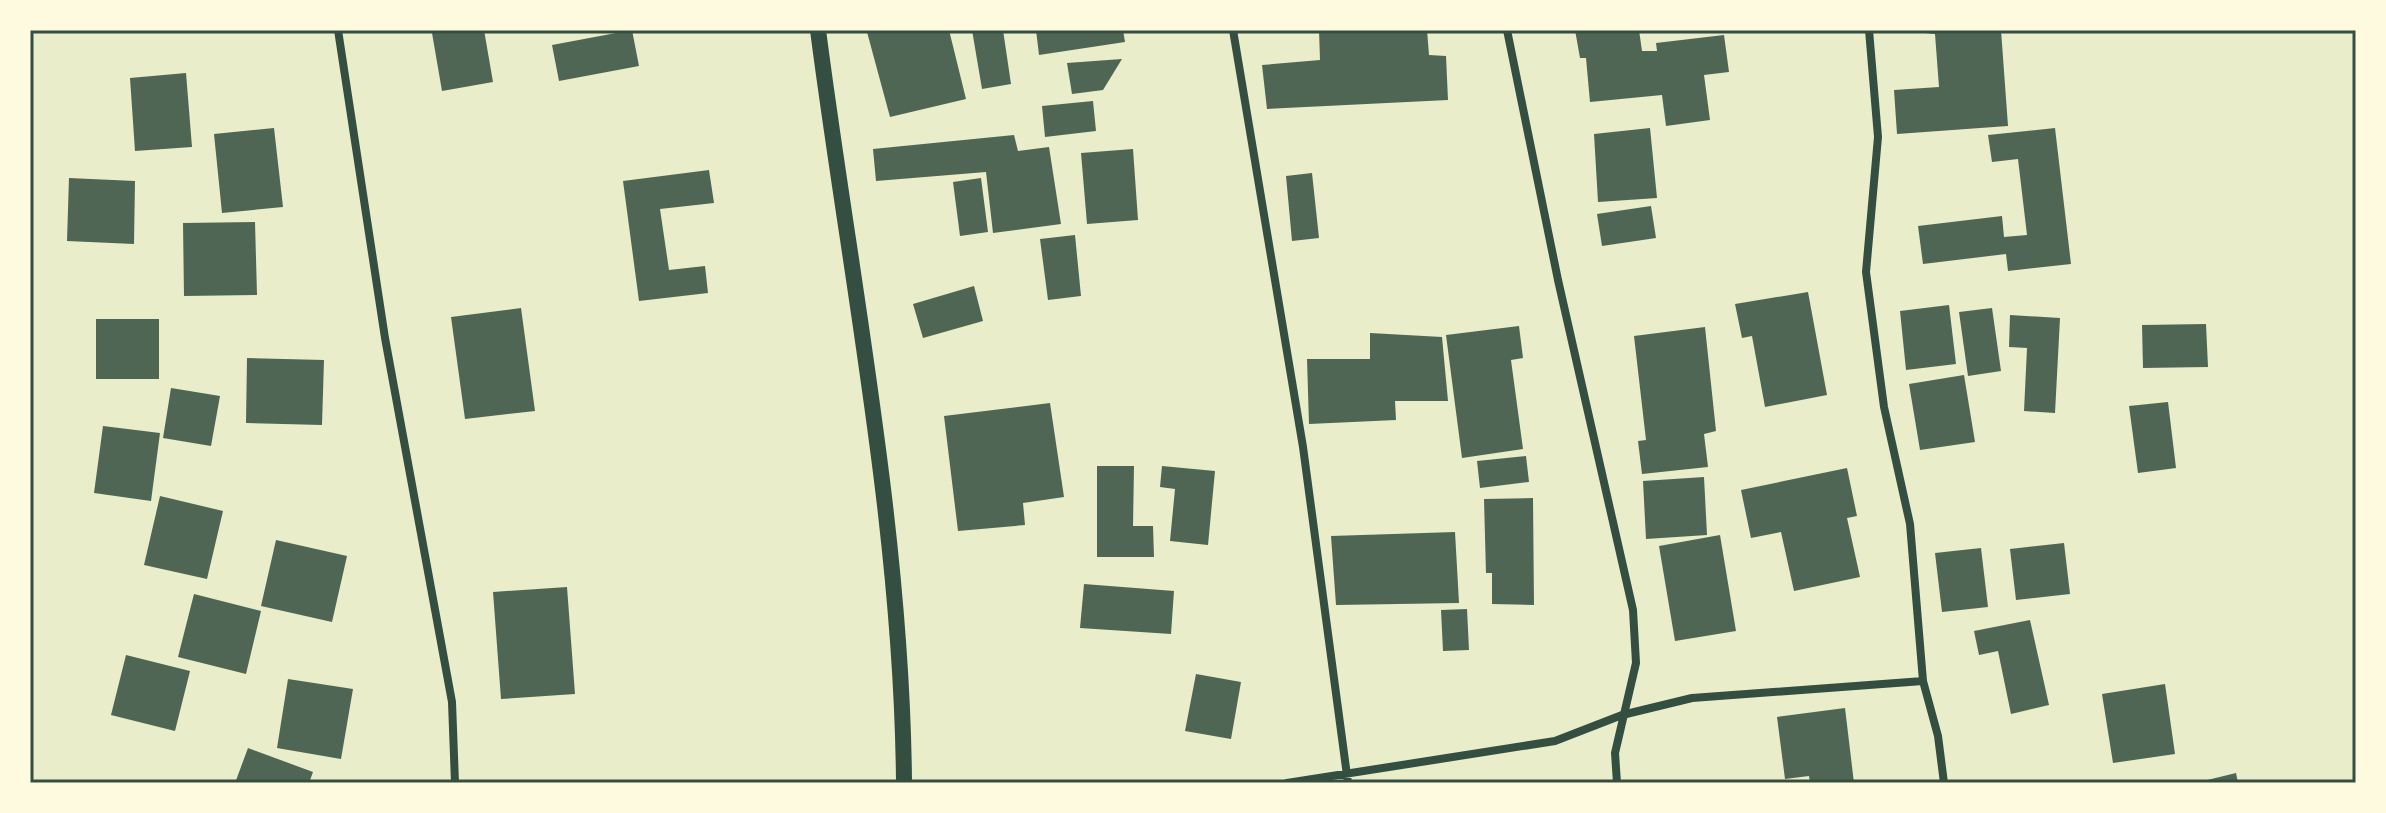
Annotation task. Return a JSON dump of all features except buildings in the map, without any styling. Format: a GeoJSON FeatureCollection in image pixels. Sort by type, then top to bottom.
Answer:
{"type":"FeatureCollection","features":[{"type":"Feature","properties":{"kind":"main road"},"geometry":{"type":"LineString","coordinates":[[818,30],[879,469],[895,621],[904,783]]}},
{"type":"Feature","properties":{"kind":"street"},"geometry":{"type":"LineString","coordinates":[[338,30],[387,354],[452,702],[455,783]]}},
{"type":"Feature","properties":{"kind":"street"},"geometry":{"type":"LineString","coordinates":[[1233,30],[1303,447],[1348,778]]}},
{"type":"Feature","properties":{"kind":"street"},"geometry":{"type":"LineString","coordinates":[[1507,30],[1558,280],[1633,610],[1636,663],[1615,753],[1617,783]]}},
{"type":"Feature","properties":{"kind":"street"},"geometry":{"type":"LineString","coordinates":[[1869,30],[1878,137],[1866,272],[1884,407],[1910,524],[1923,681],[1938,736],[1944,783]]}},
{"type":"Feature","properties":{"kind":"street"},"geometry":{"type":"LineString","coordinates":[[1287,783],[1348,778],[1555,741],[1622,715],[1692,698],[1923,681]]}}]}
